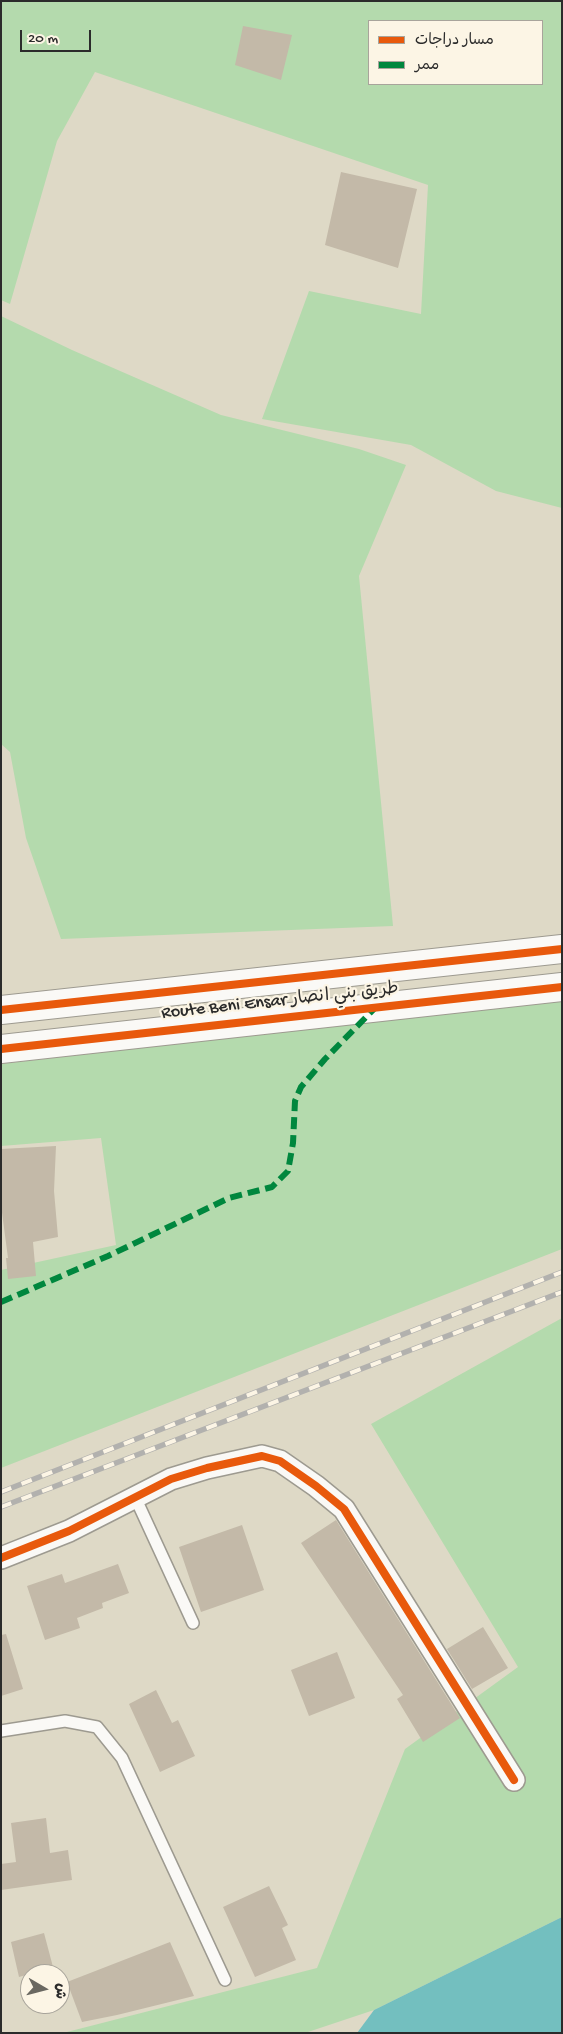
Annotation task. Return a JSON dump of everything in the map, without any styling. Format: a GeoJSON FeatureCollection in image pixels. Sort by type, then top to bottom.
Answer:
{"type":"FeatureCollection","features":[{"type":"Feature","properties":{"kind":"highway","name":"Route Beni Ensar طريق بني انصار"},"geometry":{"type":"LineString","coordinates":[[1,1010],[562,949]]}},
{"type":"Feature","properties":{"kind":"highway","name":"Route Beni Ensar طريق بني انصار"},"geometry":{"type":"LineString","coordinates":[[1,1049],[562,987]]}},
{"type":"Feature","properties":{"kind":"street"},"geometry":{"type":"LineString","coordinates":[[1,1558],[70,1531],[170,1479],[207,1468],[262,1456],[280,1461],[316,1486],[344,1509],[514,1780]]}},
{"type":"Feature","properties":{"kind":"lane"},"geometry":{"type":"LineString","coordinates":[[136,1497],[193,1623]]}},
{"type":"Feature","properties":{"kind":"lane"},"geometry":{"type":"LineString","coordinates":[[1,1731],[65,1720],[97,1727],[122,1758],[225,1980]]}},
{"type":"Feature","properties":{"kind":"green space"},"geometry":{"type":"Polygon","coordinates":[[[1,1],[562,1],[562,508],[496,491],[411,445],[262,419],[309,291],[421,314],[428,185],[95,72],[57,141],[10,304],[1,300],[1,1]]]}},
{"type":"Feature","properties":{"kind":"green space"},"geometry":{"type":"Polygon","coordinates":[[[1,316],[72,350],[221,415],[359,449],[406,465],[359,576],[393,926],[61,939],[26,838],[10,752],[1,744],[1,316]]]}},
{"type":"Feature","properties":{"kind":"green space"},"geometry":{"type":"Polygon","coordinates":[[[562,999],[562,1249],[1,1468],[1,1270],[116,1245],[101,1138],[1,1146],[1,1064],[562,999]]]}},
{"type":"Feature","properties":{"kind":"green space"},"geometry":{"type":"Polygon","coordinates":[[[562,1318],[562,1917],[374,2010],[305,2033],[63,2033],[317,1968],[405,1749],[518,1667],[371,1424],[562,1318]]]}},
{"type":"Feature","properties":{"kind":"water"},"geometry":{"type":"Polygon","coordinates":[[[562,1917],[562,2033],[357,2033],[374,2010],[562,1917]]]}},
{"type":"Feature","properties":{"kind":"building"},"geometry":{"type":"Polygon","coordinates":[[[243,26],[292,35],[281,80],[235,65],[243,26]]]}},
{"type":"Feature","properties":{"kind":"building"},"geometry":{"type":"Polygon","coordinates":[[[341,172],[417,189],[398,268],[325,245],[341,172]]]}},
{"type":"Feature","properties":{"kind":"building"},"geometry":{"type":"Polygon","coordinates":[[[56,1146],[54,1191],[58,1237],[33,1242],[36,1276],[8,1279],[6,1258],[8,1258],[1,1205],[1,1149],[56,1146]]]}},
{"type":"Feature","properties":{"kind":"building"},"geometry":{"type":"Polygon","coordinates":[[[336,1520],[460,1718],[423,1742],[397,1699],[403,1695],[301,1543],[336,1520]]]}},
{"type":"Feature","properties":{"kind":"building"},"geometry":{"type":"Polygon","coordinates":[[[242,1525],[264,1590],[201,1612],[179,1547],[242,1525]]]}},
{"type":"Feature","properties":{"kind":"building"},"geometry":{"type":"Polygon","coordinates":[[[118,1564],[129,1593],[102,1603],[103,1608],[77,1618],[80,1628],[45,1640],[27,1586],[62,1574],[65,1583],[118,1564]]]}},
{"type":"Feature","properties":{"kind":"building"},"geometry":{"type":"Polygon","coordinates":[[[483,1627],[508,1668],[472,1689],[447,1649],[483,1627]]]}},
{"type":"Feature","properties":{"kind":"building"},"geometry":{"type":"Polygon","coordinates":[[[6,1634],[23,1689],[1,1696],[1,1635],[6,1634]]]}},
{"type":"Feature","properties":{"kind":"building"},"geometry":{"type":"Polygon","coordinates":[[[337,1652],[355,1698],[309,1716],[291,1670],[337,1652]]]}},
{"type":"Feature","properties":{"kind":"building"},"geometry":{"type":"Polygon","coordinates":[[[156,1690],[172,1723],[178,1720],[195,1756],[160,1772],[129,1704],[156,1690]]]}},
{"type":"Feature","properties":{"kind":"building"},"geometry":{"type":"Polygon","coordinates":[[[46,1818],[50,1853],[68,1850],[72,1880],[1,1890],[1,1864],[16,1862],[11,1823],[46,1818]]]}},
{"type":"Feature","properties":{"kind":"building"},"geometry":{"type":"Polygon","coordinates":[[[269,1886],[288,1925],[282,1928],[296,1960],[255,1977],[223,1907],[269,1886]]]}},
{"type":"Feature","properties":{"kind":"building"},"geometry":{"type":"Polygon","coordinates":[[[44,1933],[52,1964],[20,1964],[19,1977],[11,1942],[44,1933]]]}},
{"type":"Feature","properties":{"kind":"building"},"geometry":{"type":"Polygon","coordinates":[[[170,1942],[194,1996],[82,2022],[70,1990],[70,1981],[170,1942]]]}},
{"type":"Feature","properties":{"kind":"railway"},"geometry":{"type":"LineString","coordinates":[[1,1492],[562,1272]]}},
{"type":"Feature","properties":{"kind":"railway"},"geometry":{"type":"LineString","coordinates":[[1,1507],[562,1292]]}},
{"type":"Feature","properties":{"kind":"marked path"},"geometry":{"type":"LineString","coordinates":[[1,1302],[108,1256],[229,1198],[272,1187],[288,1171],[293,1143],[295,1101],[301,1087],[325,1059],[374,1009]]}},
{"type":"Feature","properties":{"kind":"cycle path"},"geometry":{"type":"LineString","coordinates":[[1,1010],[562,949]]}},
{"type":"Feature","properties":{"kind":"cycle path"},"geometry":{"type":"LineString","coordinates":[[1,1049],[562,987]]}},
{"type":"Feature","properties":{"kind":"cycle path"},"geometry":{"type":"LineString","coordinates":[[1,1558],[69,1531],[171,1479],[207,1468],[262,1456],[280,1461],[316,1486],[344,1509],[514,1780]]}}]}
